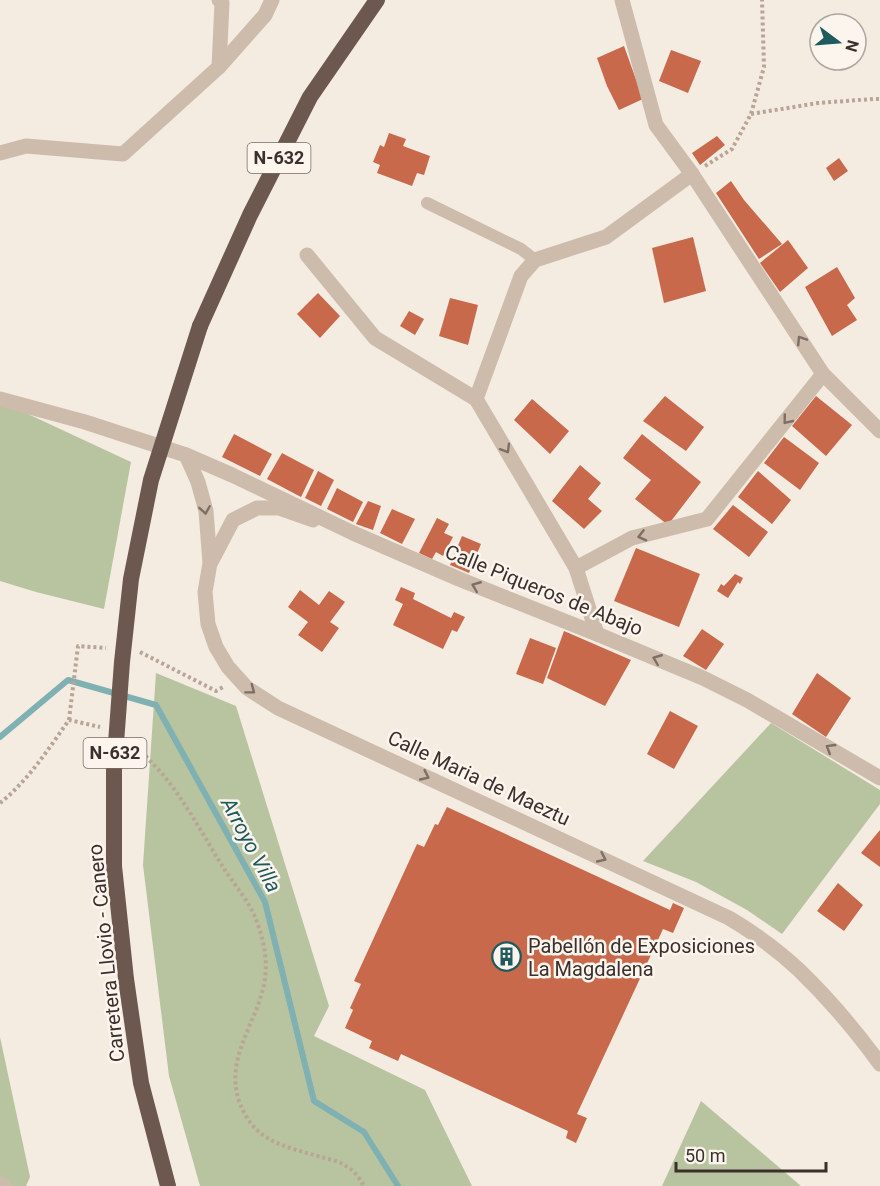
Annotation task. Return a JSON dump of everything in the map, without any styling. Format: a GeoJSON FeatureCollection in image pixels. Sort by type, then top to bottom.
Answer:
{"type":"FeatureCollection","features":[{"type":"Feature","properties":{"kind":"highway","name":"Carretera Llovio - Canero"},"geometry":{"type":"LineString","coordinates":[[168,1186],[141,1083],[126,979],[114,866],[114,770],[131,579],[151,480],[200,326],[250,215],[310,97],[377,0]]}},
{"type":"Feature","properties":{"kind":"street"},"geometry":{"type":"LineString","coordinates":[[219,0],[222,3],[219,68]]}},
{"type":"Feature","properties":{"kind":"street"},"geometry":{"type":"LineString","coordinates":[[0,153],[26,146],[123,154],[219,68],[265,15],[272,0]]}},
{"type":"Feature","properties":{"kind":"street"},"geometry":{"type":"LineString","coordinates":[[622,0],[656,125],[692,174],[823,374],[880,431]]}},
{"type":"Feature","properties":{"kind":"street"},"geometry":{"type":"LineString","coordinates":[[476,399],[521,276],[535,260],[606,237],[692,174]]}},
{"type":"Feature","properties":{"kind":"street"},"geometry":{"type":"LineString","coordinates":[[307,255],[375,338],[476,399],[576,568],[597,634]]}},
{"type":"Feature","properties":{"kind":"street"},"geometry":{"type":"LineString","coordinates":[[576,568],[632,538],[707,519],[823,374]]}},
{"type":"Feature","properties":{"kind":"street","name":"Calle Piqueros de Abajo"},"geometry":{"type":"LineString","coordinates":[[0,399],[84,422],[186,455],[353,533],[459,579],[703,678],[747,700],[880,778]]}},
{"type":"Feature","properties":{"kind":"street","name":"Calle Maria de Maeztu"},"geometry":{"type":"LineString","coordinates":[[186,455],[198,482],[206,511],[210,562],[205,592],[208,624],[216,647],[228,667],[247,688],[278,708],[729,918],[757,936],[798,969],[864,1042],[880,1064]]}},
{"type":"Feature","properties":{"kind":"street"},"geometry":{"type":"LineString","coordinates":[[210,562],[233,520],[257,508],[279,508],[353,533]]}},
{"type":"Feature","properties":{"kind":"lane"},"geometry":{"type":"LineString","coordinates":[[427,203],[521,249],[535,260]]}},
{"type":"Feature","properties":{"kind":"path"},"geometry":{"type":"LineString","coordinates":[[692,174],[732,149],[751,114],[764,67],[762,0]]}},
{"type":"Feature","properties":{"kind":"path"},"geometry":{"type":"LineString","coordinates":[[751,114],[818,103],[880,99]]}},
{"type":"Feature","properties":{"kind":"path"},"geometry":{"type":"LineString","coordinates":[[0,803],[11,794],[46,753],[69,720],[78,646],[108,649]]}},
{"type":"Feature","properties":{"kind":"path"},"geometry":{"type":"LineString","coordinates":[[139,651],[216,690],[239,680]]}},
{"type":"Feature","properties":{"kind":"path"},"geometry":{"type":"LineString","coordinates":[[69,720],[103,727]]}},
{"type":"Feature","properties":{"kind":"path"},"geometry":{"type":"LineString","coordinates":[[138,748],[164,777],[184,806],[254,915],[264,943],[265,980],[253,1017],[240,1046],[236,1064],[239,1100],[248,1118],[258,1132],[268,1140],[347,1166],[364,1186]]}},
{"type":"Feature","properties":{"kind":"green space"},"geometry":{"type":"Polygon","coordinates":[[[0,401],[131,462],[104,609],[0,581],[0,401]]]}},
{"type":"Feature","properties":{"kind":"green space"},"geometry":{"type":"Polygon","coordinates":[[[156,673],[236,706],[329,1006],[314,1036],[425,1090],[472,1186],[200,1186],[169,1076],[143,865],[156,673]]]}},
{"type":"Feature","properties":{"kind":"green space"},"geometry":{"type":"Polygon","coordinates":[[[771,723],[880,790],[880,804],[782,934],[747,910],[696,882],[643,861],[771,723]]]}},
{"type":"Feature","properties":{"kind":"green space"},"geometry":{"type":"Polygon","coordinates":[[[0,1037],[30,1177],[26,1186],[0,1186],[0,1037]]]}},
{"type":"Feature","properties":{"kind":"green space"},"geometry":{"type":"Polygon","coordinates":[[[701,1101],[801,1186],[662,1186],[701,1101]]]}},
{"type":"Feature","properties":{"kind":"building"},"geometry":{"type":"Polygon","coordinates":[[[624,46],[643,99],[619,110],[597,58],[624,46]]]}},
{"type":"Feature","properties":{"kind":"building"},"geometry":{"type":"Polygon","coordinates":[[[671,50],[701,61],[688,93],[659,81],[671,50]]]}},
{"type":"Feature","properties":{"kind":"building"},"geometry":{"type":"Polygon","coordinates":[[[389,133],[406,139],[403,146],[430,156],[424,175],[417,173],[412,186],[377,173],[380,165],[373,162],[380,145],[384,147],[389,133]]]}},
{"type":"Feature","properties":{"kind":"building"},"geometry":{"type":"Polygon","coordinates":[[[717,136],[725,145],[700,165],[692,153],[717,136]]]}},
{"type":"Feature","properties":{"kind":"building"},"geometry":{"type":"Polygon","coordinates":[[[839,158],[848,171],[834,181],[826,168],[839,158]]]}},
{"type":"Feature","properties":{"kind":"building"},"geometry":{"type":"Polygon","coordinates":[[[731,181],[744,200],[782,244],[759,259],[716,193],[731,181]]]}},
{"type":"Feature","properties":{"kind":"building"},"geometry":{"type":"Polygon","coordinates":[[[693,237],[706,291],[664,303],[652,248],[693,237]]]}},
{"type":"Feature","properties":{"kind":"building"},"geometry":{"type":"Polygon","coordinates":[[[788,240],[808,268],[780,292],[760,263],[788,240]]]}},
{"type":"Feature","properties":{"kind":"building"},"geometry":{"type":"Polygon","coordinates":[[[837,267],[855,298],[847,305],[857,320],[832,336],[805,287],[837,267]]]}},
{"type":"Feature","properties":{"kind":"building"},"geometry":{"type":"Polygon","coordinates":[[[318,293],[340,316],[320,338],[297,314],[318,293]]]}},
{"type":"Feature","properties":{"kind":"building"},"geometry":{"type":"Polygon","coordinates":[[[450,298],[478,305],[468,345],[439,336],[450,298]]]}},
{"type":"Feature","properties":{"kind":"building"},"geometry":{"type":"Polygon","coordinates":[[[409,311],[424,319],[415,335],[400,326],[409,311]]]}},
{"type":"Feature","properties":{"kind":"building"},"geometry":{"type":"Polygon","coordinates":[[[665,396],[704,427],[686,451],[643,421],[665,396]]]}},
{"type":"Feature","properties":{"kind":"building"},"geometry":{"type":"Polygon","coordinates":[[[816,396],[852,425],[826,456],[792,426],[816,396]]]}},
{"type":"Feature","properties":{"kind":"building"},"geometry":{"type":"Polygon","coordinates":[[[532,399],[569,431],[550,454],[514,420],[532,399]]]}},
{"type":"Feature","properties":{"kind":"building"},"geometry":{"type":"Polygon","coordinates":[[[234,434],[272,454],[260,476],[222,457],[234,434]]]}},
{"type":"Feature","properties":{"kind":"building"},"geometry":{"type":"Polygon","coordinates":[[[642,434],[701,482],[668,525],[635,499],[651,480],[623,458],[642,434]]]}},
{"type":"Feature","properties":{"kind":"building"},"geometry":{"type":"Polygon","coordinates":[[[784,437],[819,463],[800,490],[764,463],[784,437]]]}},
{"type":"Feature","properties":{"kind":"building"},"geometry":{"type":"Polygon","coordinates":[[[282,453],[314,470],[301,497],[267,479],[282,453]]]}},
{"type":"Feature","properties":{"kind":"building"},"geometry":{"type":"Polygon","coordinates":[[[580,465],[601,483],[588,499],[602,511],[584,529],[552,501],[580,465]]]}},
{"type":"Feature","properties":{"kind":"building"},"geometry":{"type":"Polygon","coordinates":[[[318,471],[334,480],[321,506],[305,498],[318,471]]]}},
{"type":"Feature","properties":{"kind":"building"},"geometry":{"type":"Polygon","coordinates":[[[758,471],[791,500],[772,524],[738,497],[758,471]]]}},
{"type":"Feature","properties":{"kind":"building"},"geometry":{"type":"Polygon","coordinates":[[[337,488],[363,502],[353,522],[327,509],[337,488]]]}},
{"type":"Feature","properties":{"kind":"building"},"geometry":{"type":"Polygon","coordinates":[[[368,501],[381,506],[373,530],[356,524],[368,501]]]}},
{"type":"Feature","properties":{"kind":"building"},"geometry":{"type":"Polygon","coordinates":[[[733,505],[768,532],[749,557],[713,529],[733,505]]]}},
{"type":"Feature","properties":{"kind":"building"},"geometry":{"type":"Polygon","coordinates":[[[392,509],[415,519],[402,544],[380,533],[392,509]]]}},
{"type":"Feature","properties":{"kind":"building"},"geometry":{"type":"Polygon","coordinates":[[[437,518],[449,524],[444,533],[453,537],[443,556],[436,552],[432,559],[419,553],[437,518]]]}},
{"type":"Feature","properties":{"kind":"building"},"geometry":{"type":"Polygon","coordinates":[[[462,536],[481,544],[469,573],[450,565],[462,536]]]}},
{"type":"Feature","properties":{"kind":"building"},"geometry":{"type":"Polygon","coordinates":[[[636,548],[700,574],[679,627],[614,601],[636,548]]]}},
{"type":"Feature","properties":{"kind":"building"},"geometry":{"type":"Polygon","coordinates":[[[735,574],[743,578],[728,598],[717,591],[721,584],[724,586],[735,574]]]}},
{"type":"Feature","properties":{"kind":"building"},"geometry":{"type":"Polygon","coordinates":[[[401,587],[415,593],[413,599],[451,618],[454,612],[465,617],[457,632],[452,630],[443,649],[393,625],[403,604],[395,600],[401,587]]]}},
{"type":"Feature","properties":{"kind":"building"},"geometry":{"type":"Polygon","coordinates":[[[300,590],[319,605],[329,591],[345,602],[330,622],[339,628],[322,652],[298,635],[308,622],[288,607],[300,590]]]}},
{"type":"Feature","properties":{"kind":"building"},"geometry":{"type":"Polygon","coordinates":[[[702,629],[724,644],[706,670],[683,656],[702,629]]]}},
{"type":"Feature","properties":{"kind":"building"},"geometry":{"type":"Polygon","coordinates":[[[564,631],[631,660],[605,706],[547,678],[564,631]]]}},
{"type":"Feature","properties":{"kind":"building"},"geometry":{"type":"Polygon","coordinates":[[[530,638],[556,648],[543,684],[516,674],[530,638]]]}},
{"type":"Feature","properties":{"kind":"building"},"geometry":{"type":"Polygon","coordinates":[[[817,673],[851,698],[826,737],[792,714],[817,673]]]}},
{"type":"Feature","properties":{"kind":"building"},"geometry":{"type":"Polygon","coordinates":[[[670,711],[698,726],[674,769],[647,754],[670,711]]]}},
{"type":"Feature","properties":{"kind":"building","name":"Pabellón de Exposiciones La Magdalena"},"geometry":{"type":"Polygon","coordinates":[[[447,807],[670,910],[673,903],[684,908],[673,933],[663,929],[577,1114],[587,1118],[576,1143],[566,1138],[568,1131],[401,1054],[398,1061],[369,1048],[372,1041],[345,1028],[353,1010],[350,1008],[361,984],[354,981],[417,844],[424,847],[435,824],[438,825],[447,807]]]}},
{"type":"Feature","properties":{"kind":"building"},"geometry":{"type":"Polygon","coordinates":[[[880,830],[880,867],[861,853],[880,830]]]}},
{"type":"Feature","properties":{"kind":"building"},"geometry":{"type":"Polygon","coordinates":[[[838,883],[863,905],[844,931],[817,911],[838,883]]]}},
{"type":"Feature","properties":{"kind":"waterway","name":"Arroyo Villa"},"geometry":{"type":"LineString","coordinates":[[0,737],[68,680],[156,705],[265,902],[314,1101],[364,1132],[398,1186]]}},
{"type":"Feature","properties":{"kind":"place","name":"Pabellón de Exposiciones La Magdalena"},"geometry":{"type":"Point","coordinates":[507,957]}}]}
